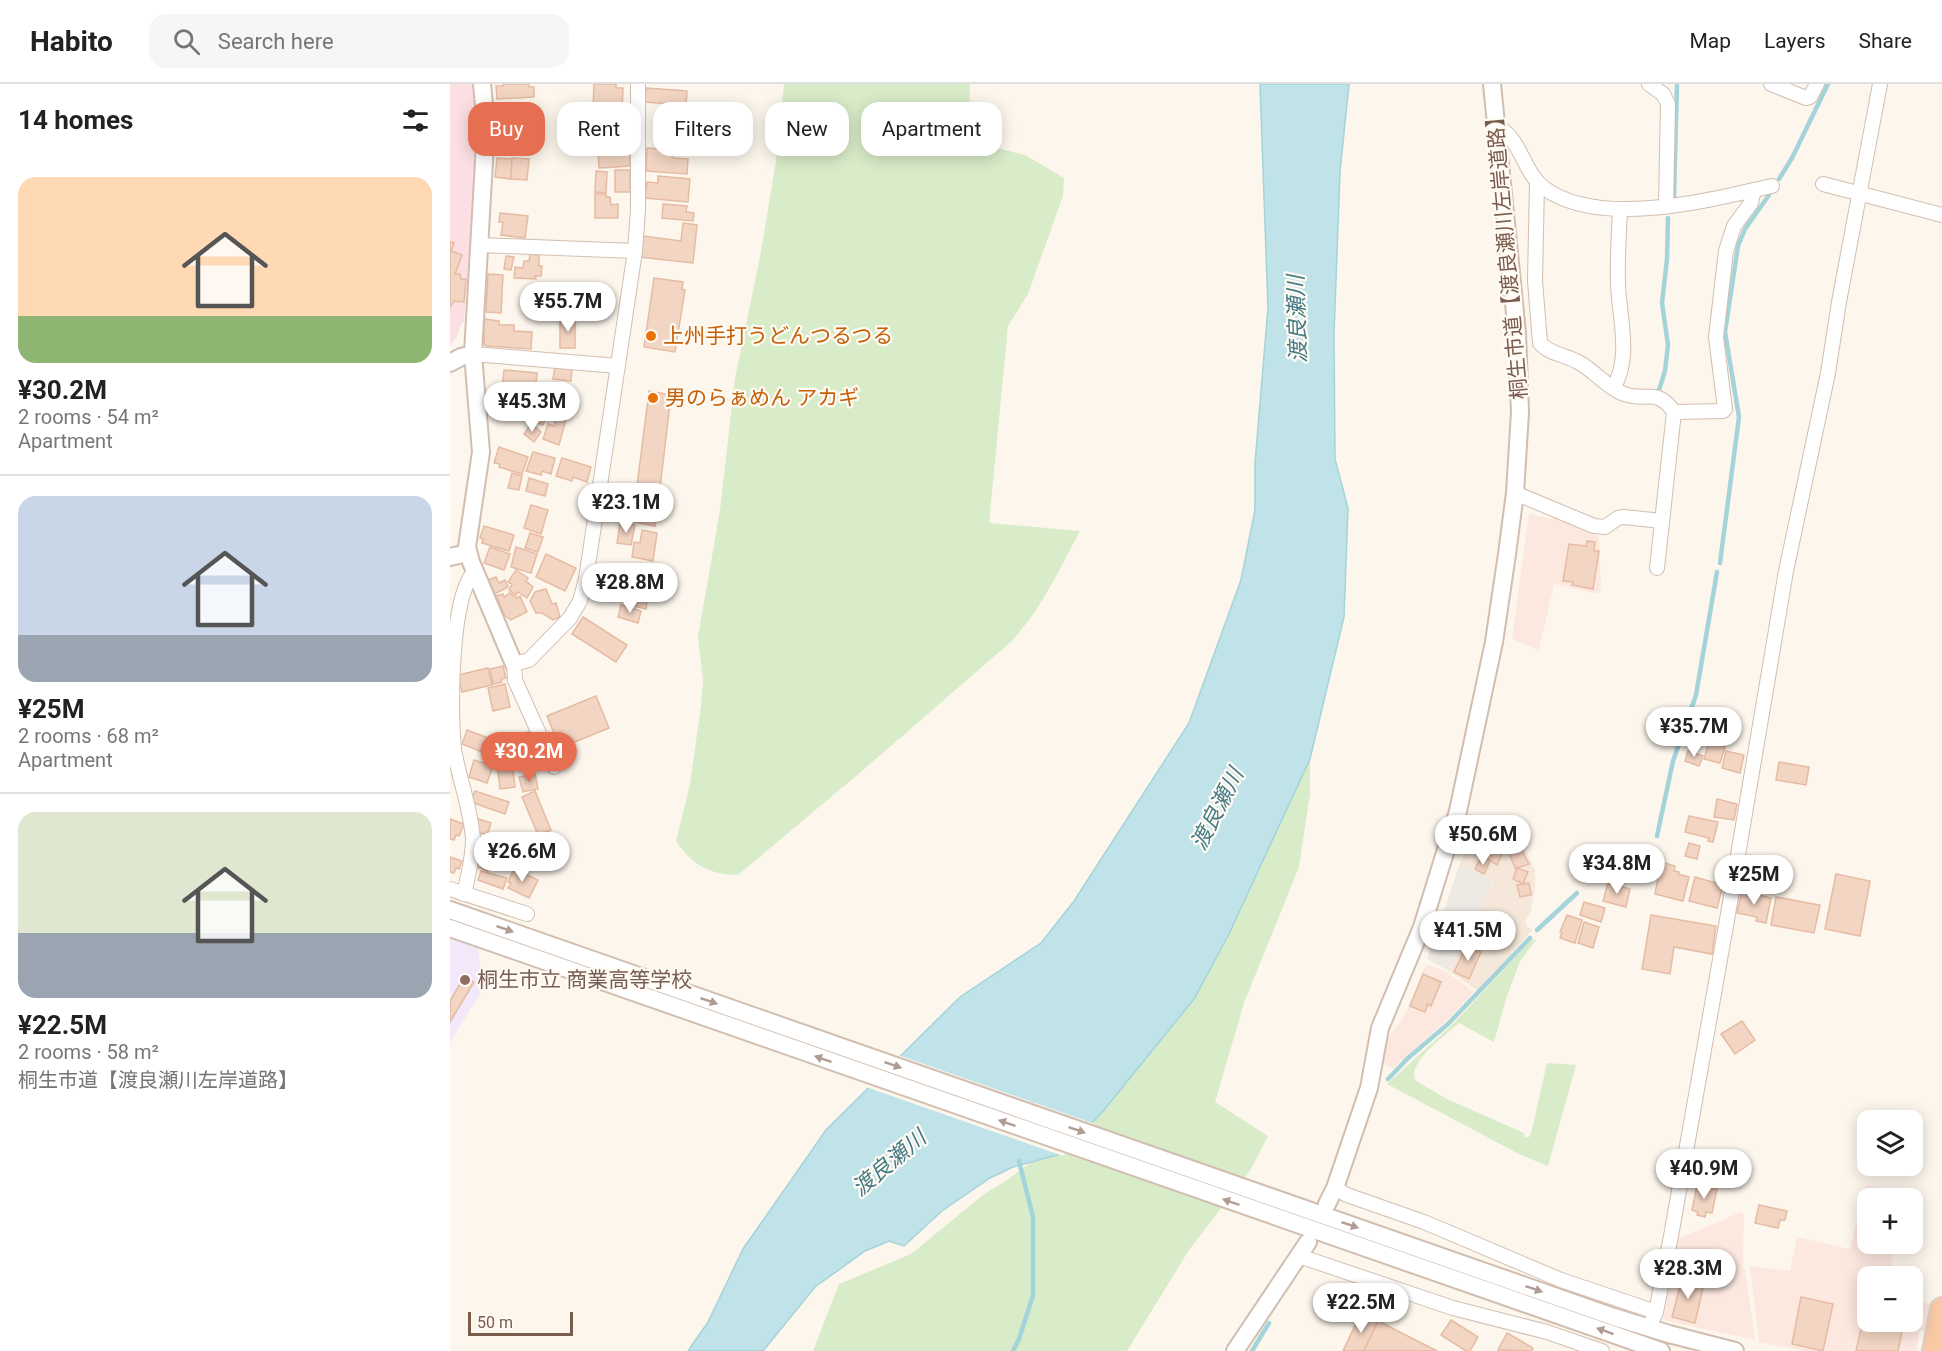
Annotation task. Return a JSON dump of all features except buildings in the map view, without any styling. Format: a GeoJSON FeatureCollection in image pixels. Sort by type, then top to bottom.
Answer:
{"type":"FeatureCollection","features":[{"type":"Feature","properties":{"kind":"highway"},"geometry":{"type":"LineString","coordinates":[[1934,1351],[1942,1309]]}},
{"type":"Feature","properties":{"kind":"street"},"geometry":{"type":"LineString","coordinates":[[482,84],[486,126],[473,354],[481,452],[468,535],[468,552],[514,664],[515,680],[554,767]]}},
{"type":"Feature","properties":{"kind":"street"},"geometry":{"type":"LineString","coordinates":[[514,664],[529,660],[563,627],[575,612],[583,593],[635,251],[638,210],[638,84]]}},
{"type":"Feature","properties":{"kind":"street","name":"桐生市道【渡良瀬川左岸道路】"},"geometry":{"type":"LineString","coordinates":[[1327,1204],[1335,1188],[1369,1088],[1380,1028],[1422,927],[1458,811],[1494,642],[1515,493],[1520,412],[1517,333],[1492,84]]}},
{"type":"Feature","properties":{"kind":"street"},"geometry":{"type":"LineString","coordinates":[[1649,84],[1663,94],[1668,104],[1666,206]]}},
{"type":"Feature","properties":{"kind":"street"},"geometry":{"type":"LineString","coordinates":[[1771,84],[1806,98],[1810,96],[1817,84]]}},
{"type":"Feature","properties":{"kind":"street"},"geometry":{"type":"LineString","coordinates":[[1637,1348],[1656,1312],[1728,920],[1786,572],[1798,507],[1816,433],[1880,84]]}},
{"type":"Feature","properties":{"kind":"street"},"geometry":{"type":"LineString","coordinates":[[1498,127],[1509,136],[1537,182],[1550,192],[1585,206],[1620,210],[1666,206],[1772,186]]}},
{"type":"Feature","properties":{"kind":"street"},"geometry":{"type":"LineString","coordinates":[[1537,182],[1534,281],[1538,338],[1543,346],[1584,365],[1613,388],[1629,395],[1655,395],[1674,412],[1723,411],[1725,409],[1716,337],[1726,251],[1734,226],[1751,203],[1754,190]]}},
{"type":"Feature","properties":{"kind":"street"},"geometry":{"type":"LineString","coordinates":[[1823,184],[1942,215]]}},
{"type":"Feature","properties":{"kind":"street"},"geometry":{"type":"LineString","coordinates":[[1613,388],[1620,376],[1623,349],[1618,285],[1620,210]]}},
{"type":"Feature","properties":{"kind":"street"},"geometry":{"type":"LineString","coordinates":[[479,245],[635,251]]}},
{"type":"Feature","properties":{"kind":"street"},"geometry":{"type":"LineString","coordinates":[[450,363],[473,354],[618,366]]}},
{"type":"Feature","properties":{"kind":"street"},"geometry":{"type":"LineString","coordinates":[[1657,568],[1674,412]]}},
{"type":"Feature","properties":{"kind":"street"},"geometry":{"type":"LineString","coordinates":[[1515,493],[1594,526],[1605,528],[1618,518],[1624,517],[1662,521]]}},
{"type":"Feature","properties":{"kind":"street"},"geometry":{"type":"LineString","coordinates":[[450,557],[468,552]]}},
{"type":"Feature","properties":{"kind":"street"},"geometry":{"type":"LineString","coordinates":[[464,894],[472,838],[454,749],[451,650],[455,613],[466,580],[475,571]]}},
{"type":"Feature","properties":{"kind":"street"},"geometry":{"type":"LineString","coordinates":[[450,889],[527,914]]}},
{"type":"Feature","properties":{"kind":"street"},"geometry":{"type":"LineString","coordinates":[[450,910],[1649,1328],[1735,1351]]}},
{"type":"Feature","properties":{"kind":"street"},"geometry":{"type":"LineString","coordinates":[[450,928],[1286,1221],[1637,1348],[1660,1351]]}},
{"type":"Feature","properties":{"kind":"street"},"geometry":{"type":"LineString","coordinates":[[1335,1188],[1347,1195],[1424,1222],[1525,1266],[1656,1312]]}},
{"type":"Feature","properties":{"kind":"street"},"geometry":{"type":"LineString","coordinates":[[1235,1351],[1304,1249],[1453,1308],[1547,1332],[1602,1351]]}},
{"type":"Feature","properties":{"kind":"shaded area"},"geometry":{"type":"Polygon","coordinates":[[[450,84],[473,84],[476,102],[468,102],[468,156],[477,156],[464,322],[450,346],[450,84]]]}},
{"type":"Feature","properties":{"kind":"shaded area"},"geometry":{"type":"Polygon","coordinates":[[[1529,514],[1553,519],[1555,516],[1599,538],[1601,587],[1599,594],[1554,584],[1539,650],[1512,639],[1529,514]]]}},
{"type":"Feature","properties":{"kind":"shaded area"},"geometry":{"type":"Polygon","coordinates":[[[1470,833],[1522,843],[1535,871],[1531,911],[1525,922],[1527,927],[1533,929],[1478,991],[1449,971],[1494,881],[1460,864],[1470,833]]]}},
{"type":"Feature","properties":{"kind":"shaded area"},"geometry":{"type":"Polygon","coordinates":[[[1460,864],[1494,880],[1449,971],[1427,959],[1460,864]]]}},
{"type":"Feature","properties":{"kind":"shaded area","name":"桐生市立 商業高等学校"},"geometry":{"type":"Polygon","coordinates":[[[450,900],[492,914],[478,952],[481,967],[480,994],[450,1042],[450,900]]]}},
{"type":"Feature","properties":{"kind":"shaded area"},"geometry":{"type":"Polygon","coordinates":[[[1426,964],[1447,972],[1474,992],[1446,1021],[1393,1068],[1381,1063],[1385,1042],[1405,1015],[1426,964]]]}},
{"type":"Feature","properties":{"kind":"shaded area"},"geometry":{"type":"Polygon","coordinates":[[[1741,1212],[1744,1214],[1743,1269],[1745,1268],[1755,1340],[1663,1320],[1678,1239],[1741,1212]]]}},
{"type":"Feature","properties":{"kind":"shaded area"},"geometry":{"type":"Polygon","coordinates":[[[1857,1221],[1857,1254],[1894,1254],[1890,1266],[1857,1266],[1857,1332],[1920,1332],[1916,1351],[1804,1351],[1759,1342],[1750,1266],[1790,1271],[1797,1237],[1850,1249],[1857,1221]]]}},
{"type":"Feature","properties":{"kind":"shaded area"},"geometry":{"type":"Polygon","coordinates":[[[1923,1302],[1932,1304],[1927,1332],[1923,1331],[1923,1302]]]}},
{"type":"Feature","properties":{"kind":"green space"},"geometry":{"type":"Polygon","coordinates":[[[784,84],[970,84],[969,102],[861,102],[861,156],[1002,156],[1002,149],[1025,155],[1064,178],[1063,196],[1028,294],[1008,326],[989,523],[1080,531],[1035,612],[1013,640],[738,875],[718,873],[702,867],[682,850],[676,841],[690,784],[701,706],[703,680],[698,637],[720,510],[735,378],[761,252],[777,156],[849,156],[849,102],[782,102],[784,84]]]}},
{"type":"Feature","properties":{"kind":"green space"},"geometry":{"type":"Polygon","coordinates":[[[1310,759],[1310,794],[1299,867],[1244,1003],[1215,1102],[1268,1136],[1251,1169],[1189,1250],[1127,1351],[813,1351],[839,1284],[911,1254],[984,1194],[1104,1110],[1194,999],[1228,936],[1310,759]]]}},
{"type":"Feature","properties":{"kind":"green space"},"geometry":{"type":"Polygon","coordinates":[[[1532,939],[1536,940],[1520,961],[1494,1042],[1459,1023],[1429,1049],[1416,1066],[1414,1074],[1416,1081],[1447,1099],[1529,1137],[1547,1063],[1576,1065],[1548,1166],[1521,1155],[1387,1084],[1451,1026],[1532,939]]]}},
{"type":"Feature","properties":{"kind":"water","name":"渡良瀬川"},"geometry":{"type":"Polygon","coordinates":[[[1260,84],[1349,84],[1340,172],[1334,334],[1335,459],[1348,508],[1344,617],[1310,759],[1228,936],[1194,999],[1104,1110],[1064,1153],[1013,1167],[990,1178],[942,1211],[904,1246],[889,1241],[865,1251],[815,1287],[763,1351],[688,1351],[708,1322],[743,1249],[826,1130],[960,997],[1041,943],[1074,901],[1189,723],[1241,580],[1255,510],[1255,463],[1268,308],[1260,84]]]}},
{"type":"Feature","properties":{"kind":"pier"},"geometry":{"type":"Polygon","coordinates":[[[898,1055],[1095,1124],[1063,1156],[866,1087],[898,1055]]]}},
{"type":"Feature","properties":{"kind":"waterway"},"geometry":{"type":"LineString","coordinates":[[1674,197],[1677,84]]}},
{"type":"Feature","properties":{"kind":"waterway"},"geometry":{"type":"LineString","coordinates":[[1779,179],[1792,158],[1828,84]]}},
{"type":"Feature","properties":{"kind":"waterway"},"geometry":{"type":"LineString","coordinates":[[1720,563],[1739,417],[1725,332],[1738,246],[1745,229],[1769,195]]}},
{"type":"Feature","properties":{"kind":"waterway"},"geometry":{"type":"LineString","coordinates":[[1659,390],[1665,371],[1668,345],[1662,303],[1667,259],[1668,218]]}},
{"type":"Feature","properties":{"kind":"waterway"},"geometry":{"type":"LineString","coordinates":[[1657,836],[1673,761],[1696,695],[1717,572]]}},
{"type":"Feature","properties":{"kind":"waterway"},"geometry":{"type":"LineString","coordinates":[[1537,930],[1577,893]]}},
{"type":"Feature","properties":{"kind":"waterway"},"geometry":{"type":"LineString","coordinates":[[1388,1079],[1408,1058],[1448,1024],[1530,938]]}},
{"type":"Feature","properties":{"kind":"waterway"},"geometry":{"type":"LineString","coordinates":[[1013,1351],[1033,1295],[1033,1217],[1019,1161]]}},
{"type":"Feature","properties":{"kind":"waterway"},"geometry":{"type":"LineString","coordinates":[[1252,1351],[1269,1323]]}},
{"type":"Feature","properties":{"kind":"place","name":"上州手打うどんつるつる"},"geometry":{"type":"Point","coordinates":[651,336]}},
{"type":"Feature","properties":{"kind":"place","name":"男のらぁめん アカギ"},"geometry":{"type":"Point","coordinates":[653,398]}},
{"type":"Feature","properties":{"kind":"place","name":"桐生市立 商業高等学校"},"geometry":{"type":"Point","coordinates":[465,980]}}]}
